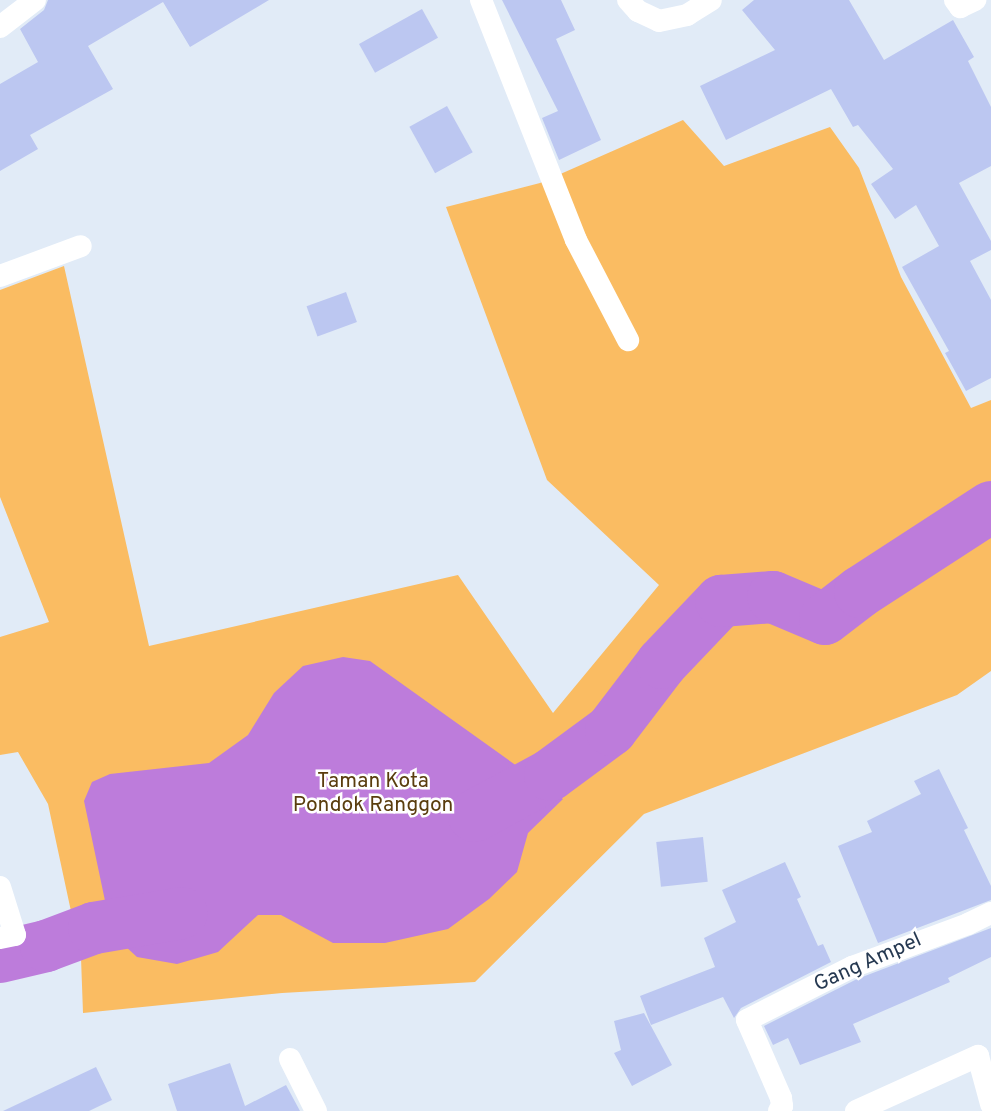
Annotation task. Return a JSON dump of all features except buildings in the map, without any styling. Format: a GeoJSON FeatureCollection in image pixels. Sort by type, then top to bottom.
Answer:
{"type":"FeatureCollection","features":[{"type":"Feature","properties":{"kind":"street"},"geometry":{"type":"LineString","coordinates":[[0,27],[35,0]]}},
{"type":"Feature","properties":{"kind":"street"},"geometry":{"type":"LineString","coordinates":[[481,0],[576,240],[628,340]]}},
{"type":"Feature","properties":{"kind":"street"},"geometry":{"type":"LineString","coordinates":[[628,0],[638,11],[659,21],[687,15],[711,0]]}},
{"type":"Feature","properties":{"kind":"street"},"geometry":{"type":"LineString","coordinates":[[955,0],[960,7],[975,0]]}},
{"type":"Feature","properties":{"kind":"street"},"geometry":{"type":"LineString","coordinates":[[0,276],[81,246]]}},
{"type":"Feature","properties":{"kind":"street"},"geometry":{"type":"LineString","coordinates":[[0,887],[15,935],[0,938]]}},
{"type":"Feature","properties":{"kind":"street","name":"Gang Ampel"},"geometry":{"type":"LineString","coordinates":[[778,1111],[782,1106],[781,1098],[747,1020],[852,967],[968,924],[991,912]]}},
{"type":"Feature","properties":{"kind":"street"},"geometry":{"type":"LineString","coordinates":[[856,1111],[978,1056],[991,1104]]}},
{"type":"Feature","properties":{"kind":"street"},"geometry":{"type":"LineString","coordinates":[[290,1059],[316,1111]]}},
{"type":"Feature","properties":{"kind":"green space","name":"Taman Kota Pondok Ranggon"},"geometry":{"type":"Polygon","coordinates":[[[683,120],[724,166],[830,127],[859,168],[901,277],[971,408],[991,400],[991,671],[957,695],[644,814],[475,982],[282,993],[83,1013],[81,958],[48,804],[18,752],[0,755],[0,637],[49,622],[0,497],[0,290],[64,266],[149,646],[458,575],[553,713],[659,585],[547,480],[446,207],[540,183],[683,120]]]}},
{"type":"Feature","properties":{"kind":"shaded area"},"geometry":{"type":"Polygon","coordinates":[[[343,657],[370,661],[563,799],[528,833],[517,872],[489,899],[448,929],[385,943],[333,943],[281,915],[258,915],[218,952],[177,964],[137,957],[112,934],[84,801],[92,782],[110,774],[209,763],[248,735],[274,693],[303,666],[343,657]]]}},
{"type":"Feature","properties":{"kind":"waterway"},"geometry":{"type":"LineString","coordinates":[[474,816],[550,775],[611,730],[662,663],[721,601],[773,597],[825,619],[860,592],[991,507]]}},
{"type":"Feature","properties":{"kind":"waterway"},"geometry":{"type":"LineString","coordinates":[[0,957],[46,946],[94,928],[182,913]]}}]}
